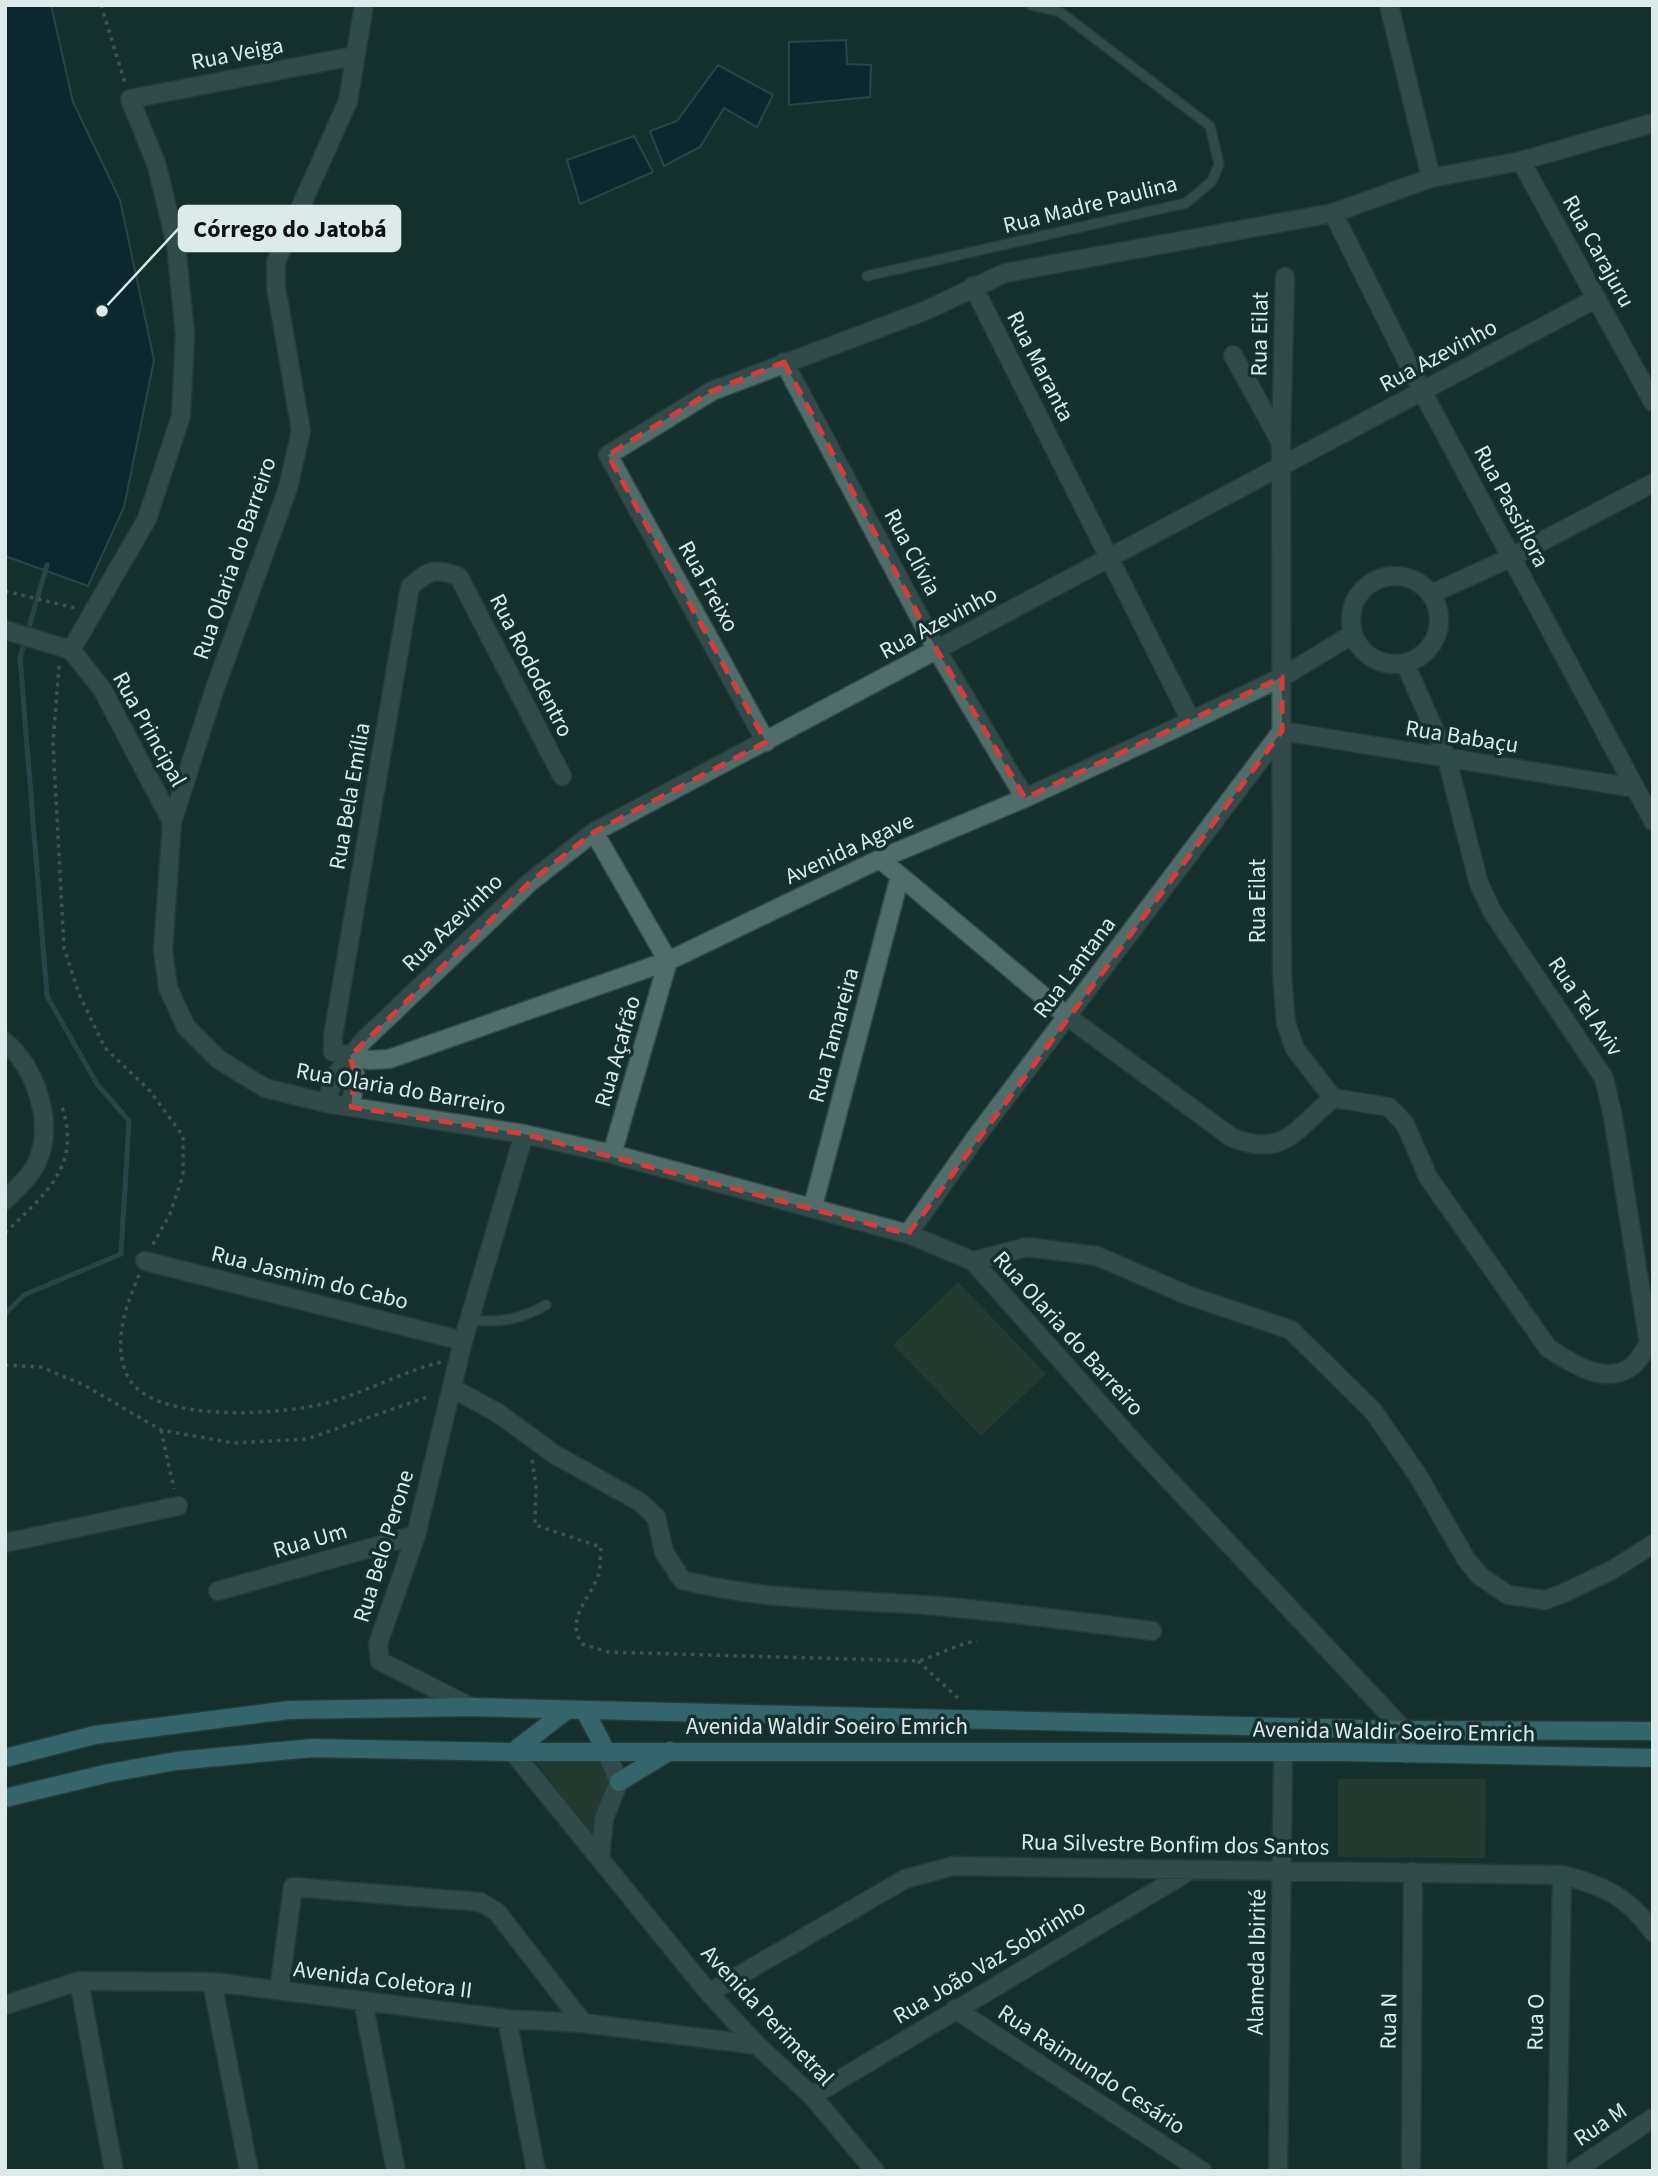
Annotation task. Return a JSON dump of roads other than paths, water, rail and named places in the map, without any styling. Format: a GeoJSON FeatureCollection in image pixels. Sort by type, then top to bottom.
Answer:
{"type":"FeatureCollection","features":[{"type":"Feature","properties":{"kind":"main road","name":"Avenida Waldir Soeiro Emrich"},"geometry":{"type":"LineString","coordinates":[[5,1758],[95,1735],[289,1710],[471,1707],[1404,1730],[1653,1731]]}},
{"type":"Feature","properties":{"kind":"main road"},"geometry":{"type":"LineString","coordinates":[[513,1752],[576,1711],[606,1751]]}},
{"type":"Feature","properties":{"kind":"main road","name":"Avenida Waldir Soeiro Emrich"},"geometry":{"type":"LineString","coordinates":[[5,1798],[109,1773],[176,1761],[312,1748],[513,1752],[672,1750],[1653,1758]]}},
{"type":"Feature","properties":{"kind":"main road"},"geometry":{"type":"LineString","coordinates":[[619,1782],[672,1750]]}},
{"type":"Feature","properties":{"kind":"street","name":"Rua Olaria do Barreiro"},"geometry":{"type":"LineString","coordinates":[[364,5],[348,101],[276,262],[276,287],[301,431],[288,488],[214,691],[172,822],[163,949],[169,988],[186,1027],[218,1059],[265,1088],[326,1103],[524,1134],[612,1154],[813,1206],[908,1234],[973,1261],[1138,1447],[1404,1730]]}},
{"type":"Feature","properties":{"kind":"street"},"geometry":{"type":"LineString","coordinates":[[1389,5],[1431,178]]}},
{"type":"Feature","properties":{"kind":"street","name":"Rua Veiga"},"geometry":{"type":"LineString","coordinates":[[61,647],[93,612],[147,519],[181,416],[185,334],[176,245],[157,166],[130,99],[354,56]]}},
{"type":"Feature","properties":{"kind":"street"},"geometry":{"type":"LineString","coordinates":[[784,362],[928,310],[973,286],[1005,273],[1333,213],[1431,178],[1521,161],[1653,122]]}},
{"type":"Feature","properties":{"kind":"street","name":"Rua Carajuru"},"geometry":{"type":"LineString","coordinates":[[1521,161],[1653,402]]}},
{"type":"Feature","properties":{"kind":"street","name":"Rua Passiflora"},"geometry":{"type":"LineString","coordinates":[[1333,213],[1422,391],[1653,821]]}},
{"type":"Feature","properties":{"kind":"street","name":"Rua Eilat"},"geometry":{"type":"LineString","coordinates":[[1284,277],[1281,443],[1282,975],[1286,1023],[1296,1049],[1333,1098]]}},
{"type":"Feature","properties":{"kind":"street","name":"Rua Maranta"},"geometry":{"type":"LineString","coordinates":[[973,286],[1191,721]]}},
{"type":"Feature","properties":{"kind":"street","name":"Rua Azevinho"},"geometry":{"type":"LineString","coordinates":[[326,1103],[334,1076],[349,1056],[530,882],[594,832],[1597,298]]}},
{"type":"Feature","properties":{"kind":"street"},"geometry":{"type":"LineString","coordinates":[[1233,355],[1281,443]]}},
{"type":"Feature","properties":{"kind":"street","name":"Rua Freixo"},"geometry":{"type":"LineString","coordinates":[[766,742],[608,455],[712,391],[784,362]]}},
{"type":"Feature","properties":{"kind":"street","name":"Rua Clívia"},"geometry":{"type":"LineString","coordinates":[[784,362],[937,650],[1025,798]]}},
{"type":"Feature","properties":{"kind":"street"},"geometry":{"type":"LineString","coordinates":[[1431,594],[1512,557],[1653,483]]}},
{"type":"Feature","properties":{"kind":"street","name":"Rua Bela Emília"},"geometry":{"type":"LineString","coordinates":[[349,1056],[333,1052],[333,1036],[410,587],[425,573],[442,569],[459,577]]}},
{"type":"Feature","properties":{"kind":"street","name":"Rua Rododentro"},"geometry":{"type":"LineString","coordinates":[[459,577],[562,776]]}},
{"type":"Feature","properties":{"kind":"street"},"geometry":{"type":"LineString","coordinates":[[1380,578],[1408,578],[1431,594],[1437,607],[1436,636],[1418,657],[1405,663],[1379,661],[1359,646],[1353,634],[1352,608],[1358,595],[1380,578]]}},
{"type":"Feature","properties":{"kind":"street"},"geometry":{"type":"LineString","coordinates":[[5,630],[61,647]]}},
{"type":"Feature","properties":{"kind":"street","name":"Avenida Agave"},"geometry":{"type":"LineString","coordinates":[[349,1056],[389,1059],[668,961],[880,859],[1025,798],[1191,721],[1282,677],[1353,634]]}},
{"type":"Feature","properties":{"kind":"street","name":"Rua Principal"},"geometry":{"type":"LineString","coordinates":[[61,647],[102,689],[172,822]]}},
{"type":"Feature","properties":{"kind":"street","name":"Rua Tel Aviv"},"geometry":{"type":"LineString","coordinates":[[1333,1098],[1389,1107],[1405,1124],[1428,1177],[1548,1348],[1577,1366],[1606,1376],[1631,1367],[1649,1344],[1622,1170],[1604,1077],[1488,903],[1479,884],[1447,759],[1405,663]]}},
{"type":"Feature","properties":{"kind":"street","name":"Rua Babaçu"},"geometry":{"type":"LineString","coordinates":[[1282,731],[1634,788]]}},
{"type":"Feature","properties":{"kind":"street","name":"Rua Lantana"},"geometry":{"type":"LineString","coordinates":[[908,1234],[976,1137],[1282,731]]}},
{"type":"Feature","properties":{"kind":"street"},"geometry":{"type":"LineString","coordinates":[[594,832],[668,961]]}},
{"type":"Feature","properties":{"kind":"street"},"geometry":{"type":"LineString","coordinates":[[880,859],[1068,1017],[1231,1137],[1254,1147],[1278,1145],[1333,1098]]}},
{"type":"Feature","properties":{"kind":"street","name":"Rua Tamareira"},"geometry":{"type":"LineString","coordinates":[[813,1206],[900,876]]}},
{"type":"Feature","properties":{"kind":"street","name":"Rua Açafrão"},"geometry":{"type":"LineString","coordinates":[[612,1154],[668,961]]}},
{"type":"Feature","properties":{"kind":"street"},"geometry":{"type":"LineString","coordinates":[[5,1042],[36,1085],[43,1136],[39,1157],[31,1174],[5,1200]]}},
{"type":"Feature","properties":{"kind":"street"},"geometry":{"type":"LineString","coordinates":[[349,1056],[355,1075],[351,1107]]}},
{"type":"Feature","properties":{"kind":"street","name":"Rua Belo Perone"},"geometry":{"type":"LineString","coordinates":[[471,1707],[380,1661],[379,1644],[416,1535],[461,1350],[524,1134]]}},
{"type":"Feature","properties":{"kind":"street"},"geometry":{"type":"LineString","coordinates":[[973,1261],[1027,1247],[1097,1256],[1187,1295],[1291,1330],[1373,1411],[1417,1474],[1466,1559],[1480,1576],[1508,1595],[1545,1600],[1612,1570],[1653,1544]]}},
{"type":"Feature","properties":{"kind":"street","name":"Rua Jasmim do Cabo"},"geometry":{"type":"LineString","coordinates":[[145,1261],[461,1350]]}},
{"type":"Feature","properties":{"kind":"street"},"geometry":{"type":"LineString","coordinates":[[452,1388],[528,1433],[554,1454],[640,1502],[656,1517],[664,1552],[682,1580],[722,1590],[804,1601],[976,1609],[1152,1630]]}},
{"type":"Feature","properties":{"kind":"street"},"geometry":{"type":"LineString","coordinates":[[5,1543],[178,1506]]}},
{"type":"Feature","properties":{"kind":"street","name":"Rua Um"},"geometry":{"type":"LineString","coordinates":[[218,1591],[416,1535]]}},
{"type":"Feature","properties":{"kind":"street"},"geometry":{"type":"LineString","coordinates":[[1404,1730],[1407,1754]]}},
{"type":"Feature","properties":{"kind":"street"},"geometry":{"type":"LineString","coordinates":[[600,1859],[604,1818],[619,1782],[606,1751]]}},
{"type":"Feature","properties":{"kind":"street","name":"Avenida Perimetral"},"geometry":{"type":"LineString","coordinates":[[513,1752],[709,1993],[757,2045],[812,2096],[875,2171]]}},
{"type":"Feature","properties":{"kind":"street","name":"Alameda Ibirité"},"geometry":{"type":"LineString","coordinates":[[1278,2171],[1283,1754]]}},
{"type":"Feature","properties":{"kind":"street","name":"Rua Silvestre Bonfim dos Santos"},"geometry":{"type":"LineString","coordinates":[[709,1993],[905,1878],[953,1866],[1562,1875],[1602,1885],[1630,1905],[1653,1932]]}},
{"type":"Feature","properties":{"kind":"street","name":"Rua João Vaz Sobrinho"},"geometry":{"type":"LineString","coordinates":[[812,2096],[1192,1870]]}},
{"type":"Feature","properties":{"kind":"street","name":"Rua N"},"geometry":{"type":"LineString","coordinates":[[1411,2171],[1413,1872]]}},
{"type":"Feature","properties":{"kind":"street","name":"Rua O"},"geometry":{"type":"LineString","coordinates":[[1557,2171],[1562,1875]]}},
{"type":"Feature","properties":{"kind":"street"},"geometry":{"type":"LineString","coordinates":[[279,1990],[293,1887],[480,1902],[497,1912],[583,2023]]}},
{"type":"Feature","properties":{"kind":"street"},"geometry":{"type":"LineString","coordinates":[[79,1981],[114,2171]]}},
{"type":"Feature","properties":{"kind":"street","name":"Avenida Coletora II"},"geometry":{"type":"LineString","coordinates":[[5,2006],[79,1981],[212,1982],[507,2019],[583,2023],[757,2045]]}},
{"type":"Feature","properties":{"kind":"street"},"geometry":{"type":"LineString","coordinates":[[212,1982],[249,2171]]}},
{"type":"Feature","properties":{"kind":"street"},"geometry":{"type":"LineString","coordinates":[[363,2001],[396,2171]]}},
{"type":"Feature","properties":{"kind":"street","name":"Rua Raimundo Cesário"},"geometry":{"type":"LineString","coordinates":[[955,2009],[1202,2171]]}},
{"type":"Feature","properties":{"kind":"street"},"geometry":{"type":"LineString","coordinates":[[507,2019],[531,2168]]}},
{"type":"Feature","properties":{"kind":"street","name":"Rua M"},"geometry":{"type":"LineString","coordinates":[[1574,2171],[1653,2118]]}},
{"type":"Feature","properties":{"kind":"lane","name":"Rua Madre Paulina"},"geometry":{"type":"LineString","coordinates":[[867,276],[1186,203],[1212,181],[1219,164],[1210,126],[1060,12],[1031,5]]}},
{"type":"Feature","properties":{"kind":"lane"},"geometry":{"type":"LineString","coordinates":[[470,1320],[507,1322],[522,1319],[546,1305]]}},
{"type":"Feature","properties":{"kind":"water"},"geometry":{"type":"Polygon","coordinates":[[[5,5],[51,5],[73,102],[120,200],[154,360],[124,507],[88,586],[5,556],[5,5]]]}},
{"type":"Feature","properties":{"kind":"water"},"geometry":{"type":"Polygon","coordinates":[[[846,40],[847,64],[871,65],[870,97],[789,105],[789,42],[846,40]]]}},
{"type":"Feature","properties":{"kind":"water"},"geometry":{"type":"Polygon","coordinates":[[[718,65],[773,95],[757,127],[724,108],[700,147],[664,166],[650,131],[677,121],[718,65]]]}},
{"type":"Feature","properties":{"kind":"water"},"geometry":{"type":"Polygon","coordinates":[[[634,136],[653,172],[580,204],[567,160],[634,136]]]}},
{"type":"Feature","properties":{"kind":"waterway"},"geometry":{"type":"LineString","coordinates":[[5,1314],[24,1295],[121,1254],[129,1121],[97,1084],[47,996],[20,658],[47,565]]}},
{"type":"Feature","properties":{"kind":"place","name":"Córrego do Jatobá"},"geometry":{"type":"Point","coordinates":[102,311]}}]}
